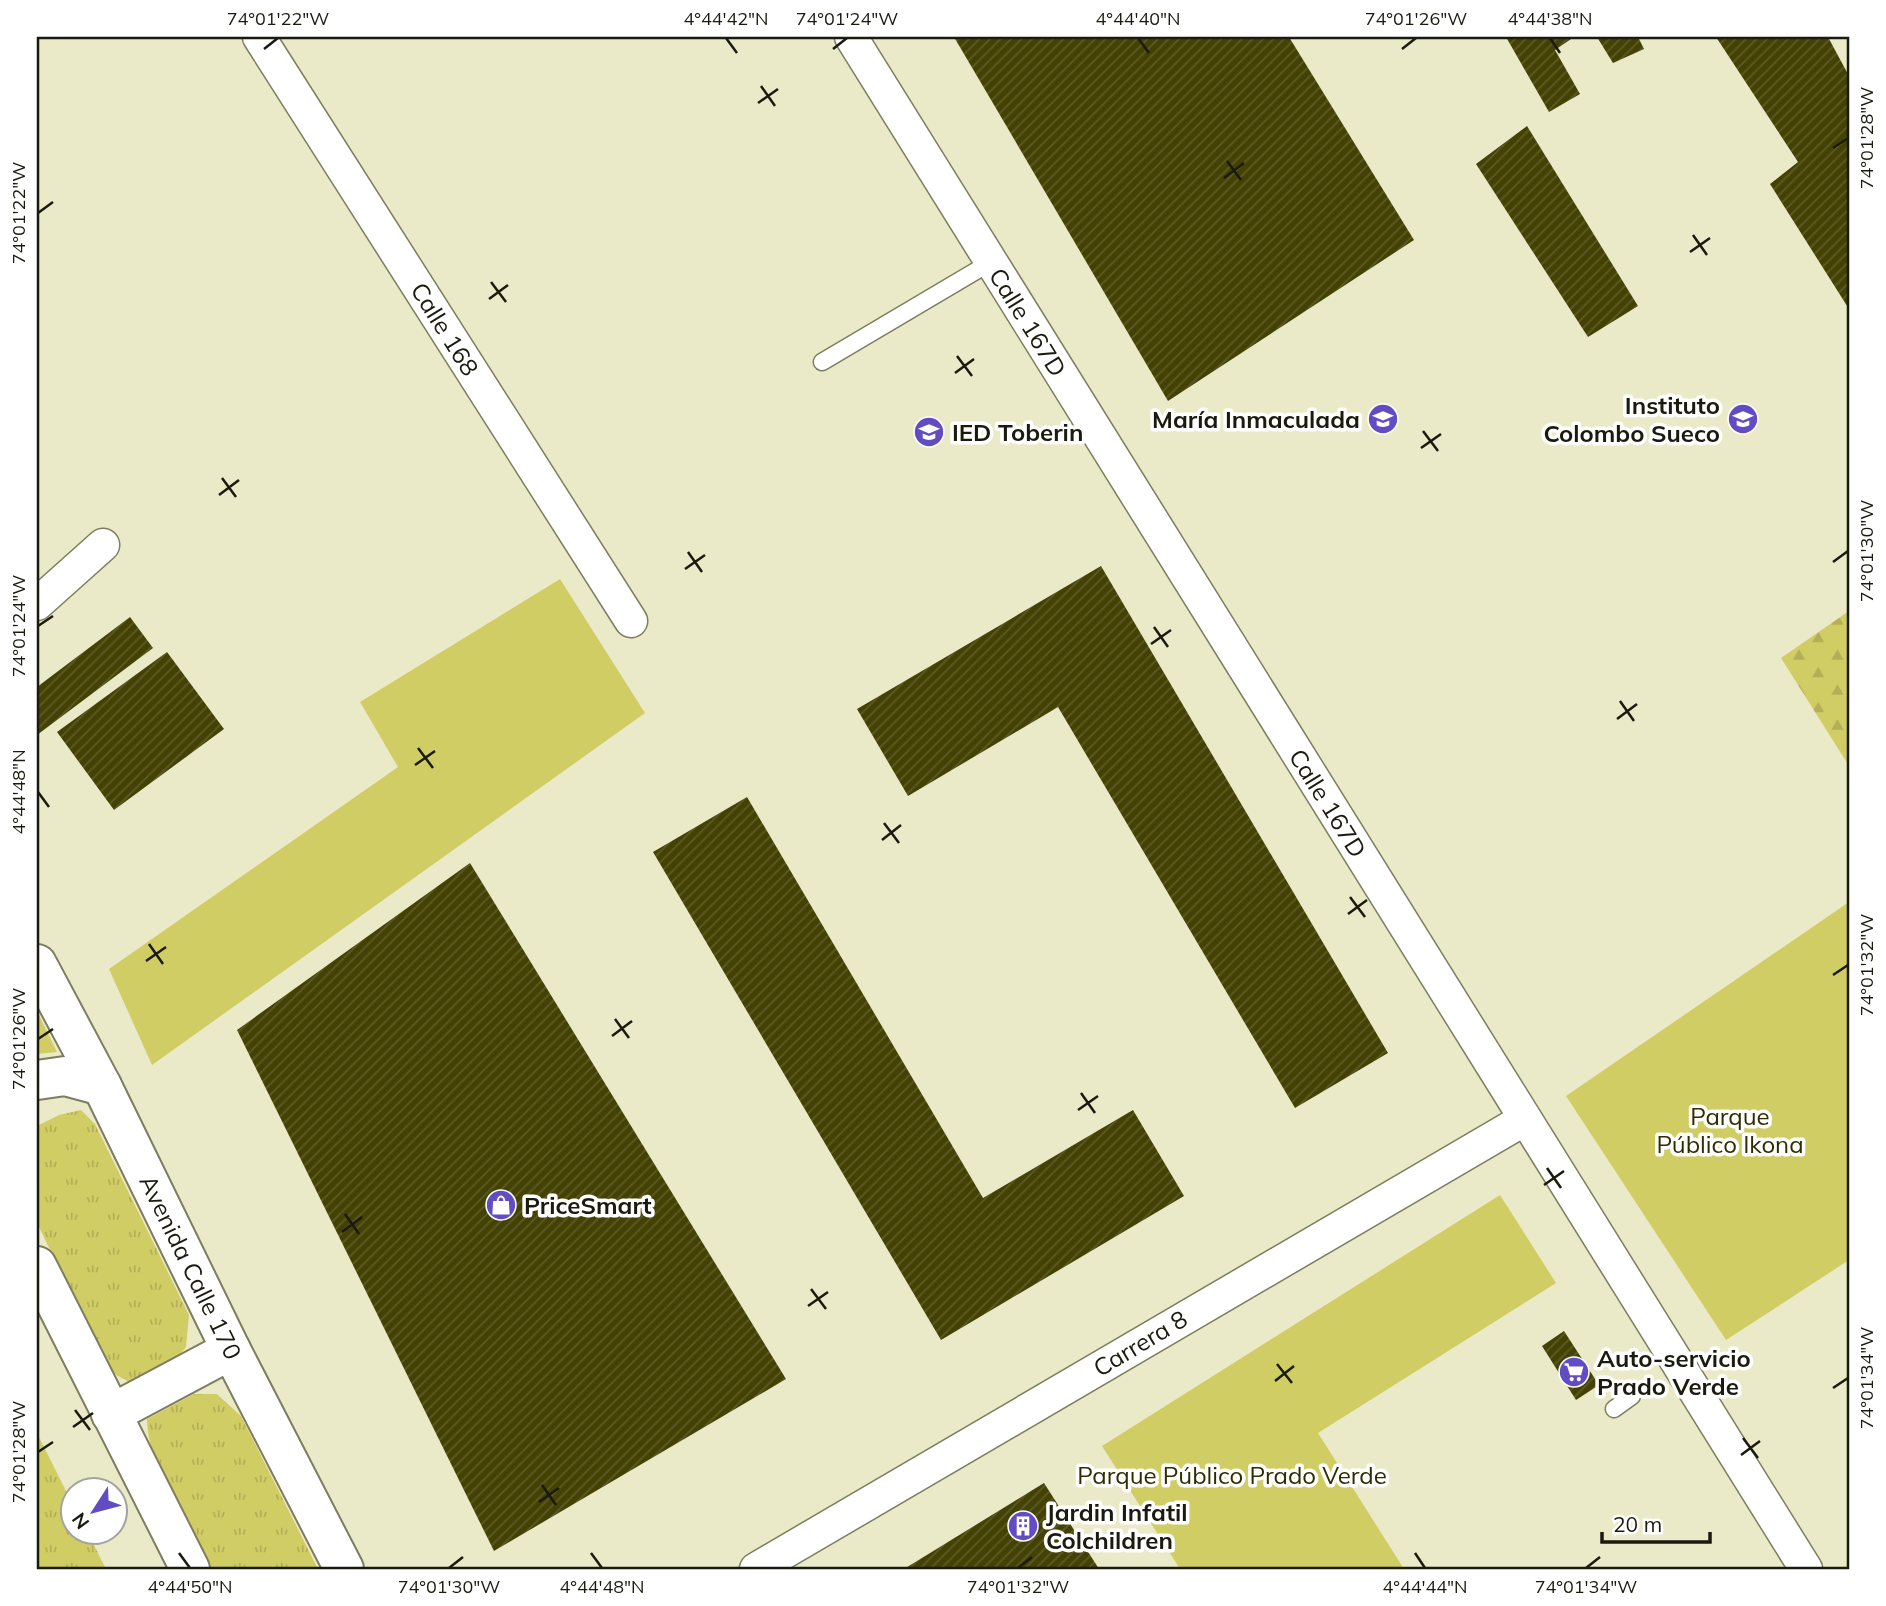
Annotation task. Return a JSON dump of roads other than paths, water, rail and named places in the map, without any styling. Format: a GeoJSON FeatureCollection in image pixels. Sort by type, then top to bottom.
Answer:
{"type":"FeatureCollection","features":[{"type":"Feature","properties":{"kind":"main road","name":"Avenida Calle 170"},"geometry":{"type":"LineString","coordinates":[[37,964],[102,1086],[231,1350],[344,1569]]}},
{"type":"Feature","properties":{"kind":"main road"},"geometry":{"type":"LineString","coordinates":[[37,1080],[65,1076],[102,1086]]}},
{"type":"Feature","properties":{"kind":"main road"},"geometry":{"type":"LineString","coordinates":[[40,1282],[190,1569]]}},
{"type":"Feature","properties":{"kind":"main road"},"geometry":{"type":"LineString","coordinates":[[111,1414],[231,1350]]}},
{"type":"Feature","properties":{"kind":"street","name":"Calle 168"},"geometry":{"type":"LineString","coordinates":[[259,37],[631,621]]}},
{"type":"Feature","properties":{"kind":"street","name":"Calle 167D"},"geometry":{"type":"LineString","coordinates":[[851,37],[1806,1569]]}},
{"type":"Feature","properties":{"kind":"street"},"geometry":{"type":"LineString","coordinates":[[37,604],[103,545]]}},
{"type":"Feature","properties":{"kind":"street","name":"Carrera 8"},"geometry":{"type":"LineString","coordinates":[[756,1569],[1525,1119]]}},
{"type":"Feature","properties":{"kind":"lane"},"geometry":{"type":"LineString","coordinates":[[822,362],[991,262]]}},
{"type":"Feature","properties":{"kind":"lane"},"geometry":{"type":"LineString","coordinates":[[1614,1409],[1632,1395]]}},
{"type":"Feature","properties":{"kind":"place","name":"María Inmaculada"},"geometry":{"type":"Point","coordinates":[1383,419]}},
{"type":"Feature","properties":{"kind":"place","name":"Instituto Colombo Sueco"},"geometry":{"type":"Point","coordinates":[1743,419]}},
{"type":"Feature","properties":{"kind":"place","name":"IED Toberin"},"geometry":{"type":"Point","coordinates":[929,432]}},
{"type":"Feature","properties":{"kind":"place","name":"PriceSmart"},"geometry":{"type":"Point","coordinates":[501,1205]}},
{"type":"Feature","properties":{"kind":"place","name":"Auto-servicio Prado Verde"},"geometry":{"type":"Point","coordinates":[1574,1372]}},
{"type":"Feature","properties":{"kind":"place","name":"Jardin Infatil Colchildren"},"geometry":{"type":"Point","coordinates":[1023,1526]}},
{"type":"Feature","properties":{"kind":"park label","name":"Parque Público Ikona"},"geometry":{"type":"Point","coordinates":[1730,1130]}},
{"type":"Feature","properties":{"kind":"park label","name":"Parque Público Prado Verde"},"geometry":{"type":"Point","coordinates":[1232,1475]}}]}
